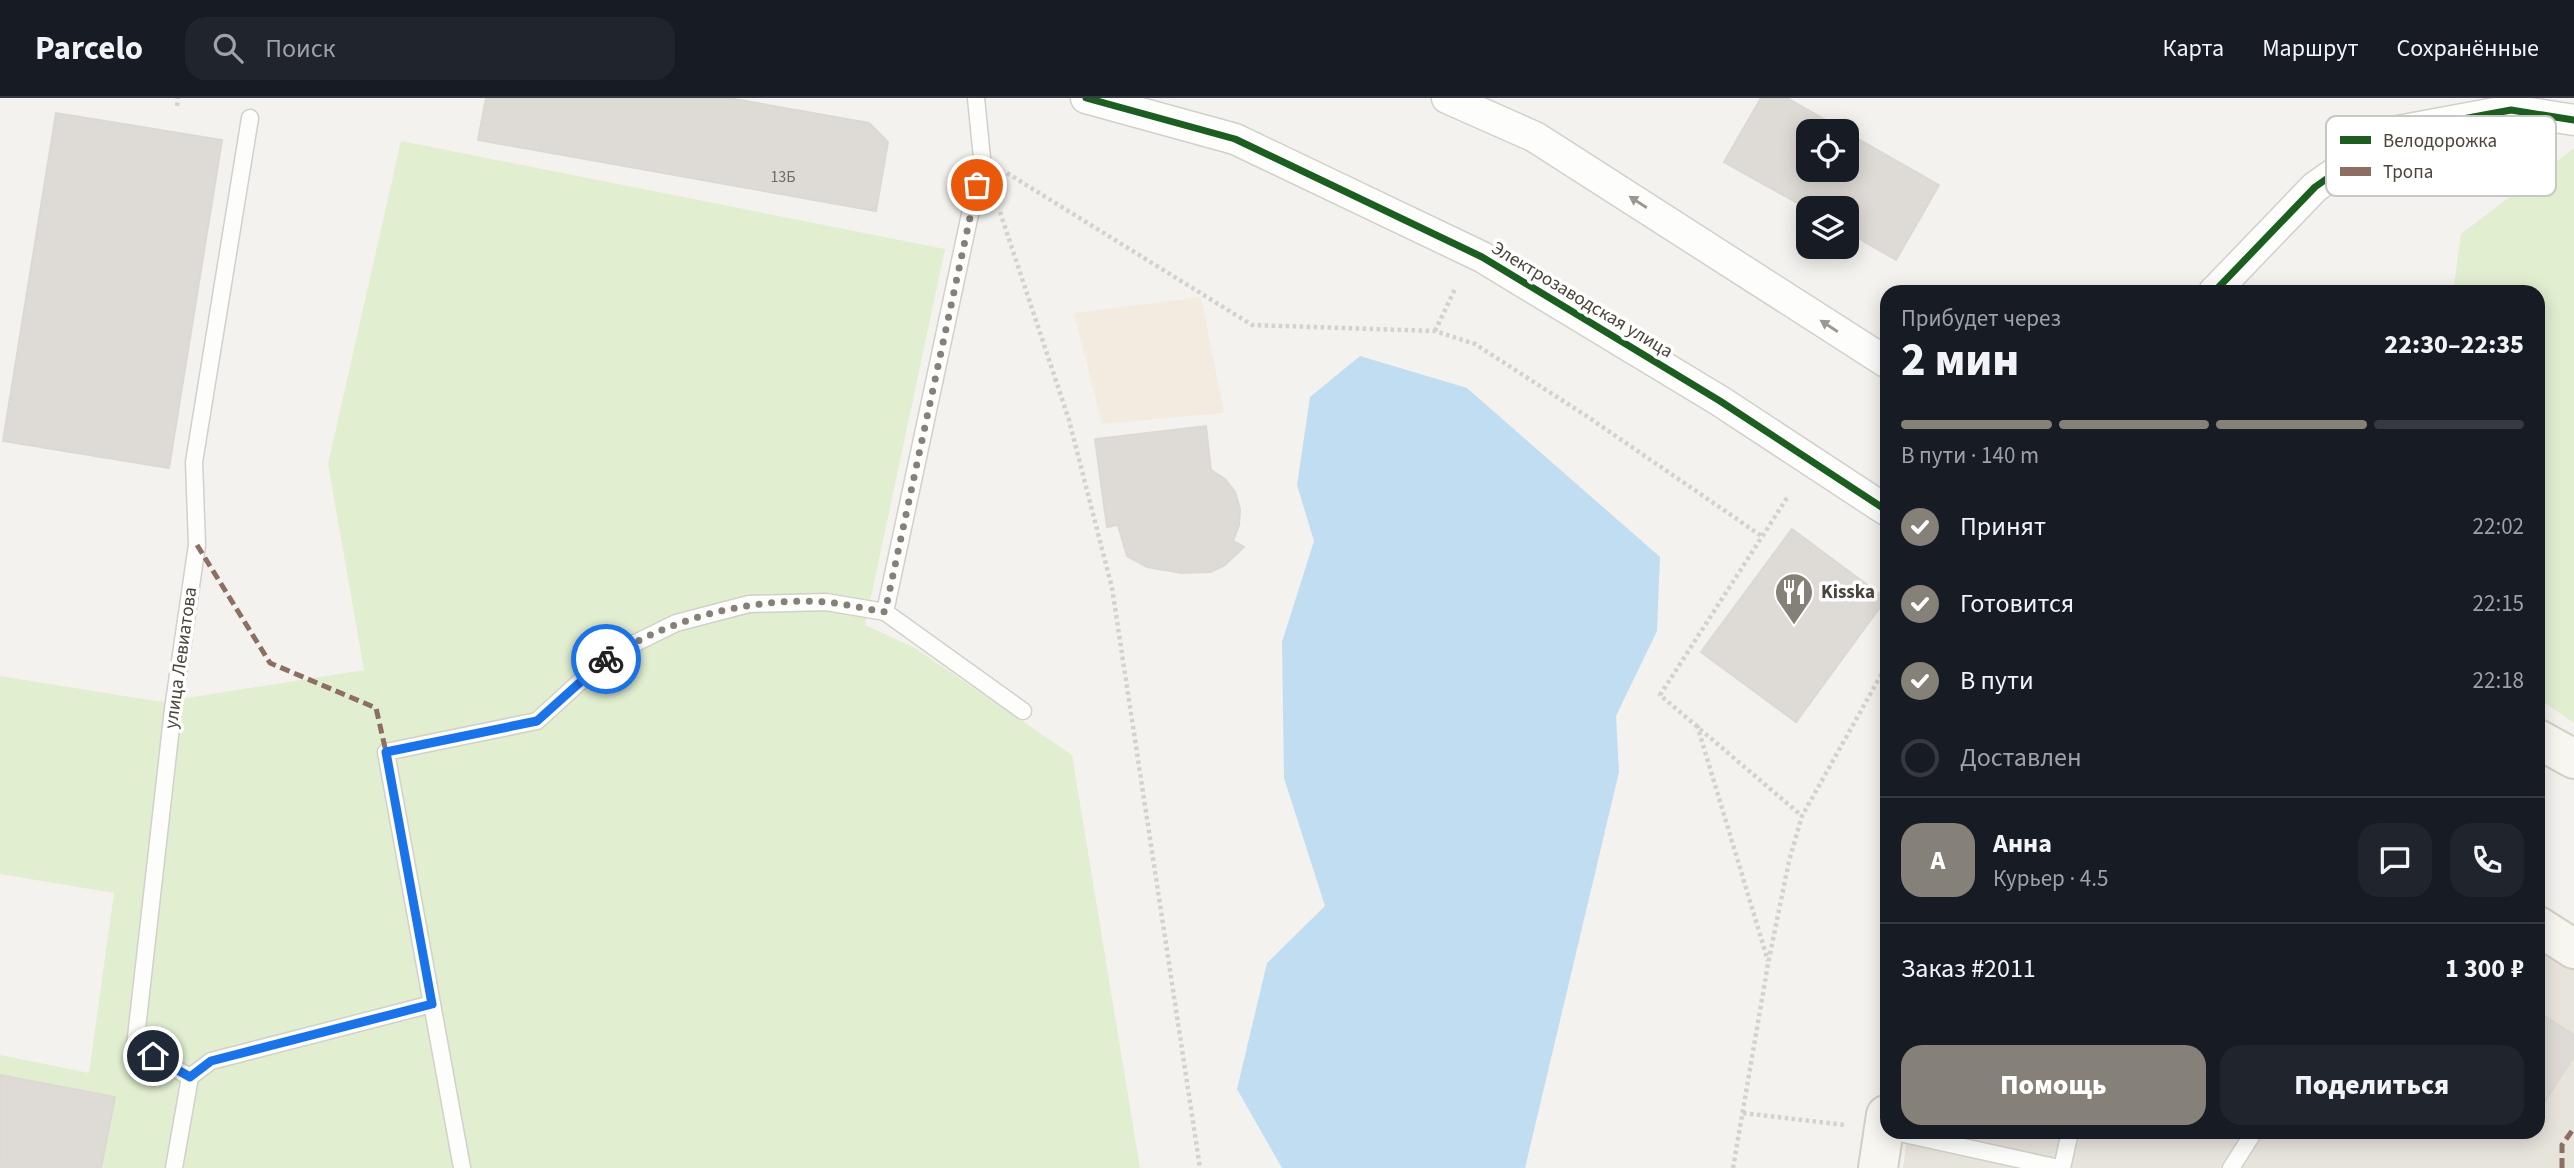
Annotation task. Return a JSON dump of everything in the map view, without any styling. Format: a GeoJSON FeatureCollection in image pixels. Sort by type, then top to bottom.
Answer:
{"type":"FeatureCollection","features":[{"type":"Feature","properties":{"kind":"main road"},"geometry":{"type":"LineString","coordinates":[[2545,743],[2574,759]]}},
{"type":"Feature","properties":{"kind":"main road"},"geometry":{"type":"LineString","coordinates":[[2545,930],[2574,949]]}},
{"type":"Feature","properties":{"kind":"main road"},"geometry":{"type":"LineString","coordinates":[[1878,1168],[1885,1139]]}},
{"type":"Feature","properties":{"kind":"street","name":"Электрозаводская улица"},"geometry":{"type":"LineString","coordinates":[[1086,98],[1235,139],[1482,257],[1720,401],[1880,506]]}},
{"type":"Feature","properties":{"kind":"street"},"geometry":{"type":"LineString","coordinates":[[1447,98],[1535,137],[1880,358]]}},
{"type":"Feature","properties":{"kind":"street"},"geometry":{"type":"LineString","coordinates":[[2479,116],[2511,110],[2549,116]]}},
{"type":"Feature","properties":{"kind":"street"},"geometry":{"type":"LineString","coordinates":[[2556,117],[2574,120]]}},
{"type":"Feature","properties":{"kind":"street"},"geometry":{"type":"LineString","coordinates":[[2221,285],[2315,187],[2326,179]]}},
{"type":"Feature","properties":{"kind":"lane"},"geometry":{"type":"LineString","coordinates":[[885,612],[982,158],[976,98]]}},
{"type":"Feature","properties":{"kind":"lane","name":"улица Левиатова"},"geometry":{"type":"LineString","coordinates":[[190,1077],[135,1046],[173,709],[197,545],[194,462],[250,118]]}},
{"type":"Feature","properties":{"kind":"lane"},"geometry":{"type":"LineString","coordinates":[[462,1168],[386,752],[537,721],[607,657],[676,623],[749,604],[826,602],[885,612],[1023,711]]}},
{"type":"Feature","properties":{"kind":"lane"},"geometry":{"type":"LineString","coordinates":[[174,1168],[190,1077],[211,1061],[432,1004]]}},
{"type":"Feature","properties":{"kind":"lane"},"geometry":{"type":"LineString","coordinates":[[1939,1139],[2061,1168],[2068,1139]]}},
{"type":"Feature","properties":{"kind":"lane"},"geometry":{"type":"LineString","coordinates":[[2231,1168],[2250,1139]]}},
{"type":"Feature","properties":{"kind":"path"},"geometry":{"type":"LineString","coordinates":[[177,106],[178,98]]}},
{"type":"Feature","properties":{"kind":"path"},"geometry":{"type":"LineString","coordinates":[[982,158],[1252,325],[1435,331],[1475,344],[1588,417],[1763,537]]}},
{"type":"Feature","properties":{"kind":"path"},"geometry":{"type":"LineString","coordinates":[[982,158],[1069,421],[1112,588],[1200,1168]]}},
{"type":"Feature","properties":{"kind":"path"},"geometry":{"type":"LineString","coordinates":[[1435,331],[1455,289]]}},
{"type":"Feature","properties":{"kind":"path"},"geometry":{"type":"LineString","coordinates":[[1787,498],[1660,695],[1802,816]]}},
{"type":"Feature","properties":{"kind":"path"},"geometry":{"type":"LineString","coordinates":[[1733,1168],[1768,964],[1789,861],[1802,816],[1880,677]]}},
{"type":"Feature","properties":{"kind":"path"},"geometry":{"type":"LineString","coordinates":[[1697,724],[1768,964]]}},
{"type":"Feature","properties":{"kind":"path"},"geometry":{"type":"LineString","coordinates":[[1742,1114],[1880,1126]]}},
{"type":"Feature","properties":{"kind":"shaded area"},"geometry":{"type":"Polygon","coordinates":[[[1201,297],[1224,413],[1102,424],[1074,313],[1201,297]]]}},
{"type":"Feature","properties":{"kind":"shaded area"},"geometry":{"type":"Polygon","coordinates":[[[2545,930],[2574,948],[2574,1168],[1903,1168],[1907,1139],[2545,1139],[2545,930]]]}},
{"type":"Feature","properties":{"kind":"green space"},"geometry":{"type":"Polygon","coordinates":[[[401,141],[945,249],[865,625],[915,648],[1072,755],[1140,1168],[0,1168],[0,1055],[89,1073],[114,893],[0,874],[0,676],[162,702],[364,670],[328,464],[401,141]]]}},
{"type":"Feature","properties":{"kind":"green space"},"geometry":{"type":"Polygon","coordinates":[[[2574,148],[2574,723],[2545,703],[2545,285],[2454,285],[2461,234],[2511,196],[2556,196],[2556,162],[2574,148]]]}},
{"type":"Feature","properties":{"kind":"water"},"geometry":{"type":"Polygon","coordinates":[[[1360,356],[1467,388],[1660,557],[1657,631],[1616,716],[1619,772],[1525,1168],[1282,1168],[1237,1089],[1267,963],[1325,906],[1284,778],[1282,642],[1314,541],[1297,485],[1310,397],[1360,356]]]}},
{"type":"Feature","properties":{"kind":"building"},"geometry":{"type":"Polygon","coordinates":[[[486,98],[729,98],[869,123],[888,142],[876,211],[478,140],[486,98]]]}},
{"type":"Feature","properties":{"kind":"building"},"geometry":{"type":"Polygon","coordinates":[[[1761,98],[1787,98],[1824,119],[1796,119],[1796,182],[1859,182],[1859,139],[1939,185],[1896,260],[1859,239],[1859,196],[1796,196],[1796,202],[1724,162],[1761,98]]]}},
{"type":"Feature","properties":{"kind":"building"},"geometry":{"type":"Polygon","coordinates":[[[56,113],[222,140],[169,468],[3,441],[56,113]]]}},
{"type":"Feature","properties":{"kind":"building"},"geometry":{"type":"Polygon","coordinates":[[[1206,426],[1211,470],[1225,479],[1235,492],[1240,509],[1239,525],[1233,541],[1244,547],[1225,565],[1211,572],[1181,573],[1147,567],[1127,556],[1118,525],[1107,527],[1095,439],[1206,426]]]}},
{"type":"Feature","properties":{"kind":"building","name":"Kisska"},"geometry":{"type":"Polygon","coordinates":[[[1792,529],[1880,595],[1880,607],[1796,722],[1701,652],[1792,529]]]}},
{"type":"Feature","properties":{"kind":"building"},"geometry":{"type":"Polygon","coordinates":[[[2545,1016],[2574,1035],[2574,1056],[2545,1101],[2545,1016]]]}},
{"type":"Feature","properties":{"kind":"building"},"geometry":{"type":"Polygon","coordinates":[[[0,1075],[115,1097],[101,1168],[0,1168],[0,1075]]]}},
{"type":"Feature","properties":{"kind":"marked path"},"geometry":{"type":"LineString","coordinates":[[197,545],[270,663],[376,708],[386,752]]}},
{"type":"Feature","properties":{"kind":"marked path"},"geometry":{"type":"LineString","coordinates":[[2562,1168],[2562,1145],[2574,1128]]}},
{"type":"Feature","properties":{"kind":"cycle path"},"geometry":{"type":"LineString","coordinates":[[1086,98],[1235,139],[1482,257],[1720,401],[1880,506]]}},
{"type":"Feature","properties":{"kind":"cycle path"},"geometry":{"type":"LineString","coordinates":[[2479,116],[2511,110],[2549,116]]}},
{"type":"Feature","properties":{"kind":"cycle path"},"geometry":{"type":"LineString","coordinates":[[2556,117],[2574,120]]}},
{"type":"Feature","properties":{"kind":"cycle path"},"geometry":{"type":"LineString","coordinates":[[2221,285],[2315,187],[2326,179]]}},
{"type":"Feature","properties":{"kind":"way so far"},"geometry":{"type":"LineString","coordinates":[[606,659],[676,623],[749,604],[826,602],[885,612],[977,185]]}},
{"type":"Feature","properties":{"kind":"place","name":"Kisska"},"geometry":{"type":"Point","coordinates":[1794,626]}},
{"type":"Feature","properties":{"kind":"route"},"geometry":{"type":"LineString","coordinates":[[153,1056],[190,1077],[211,1061],[432,1004],[386,752],[537,721],[606,659]]}}]}
